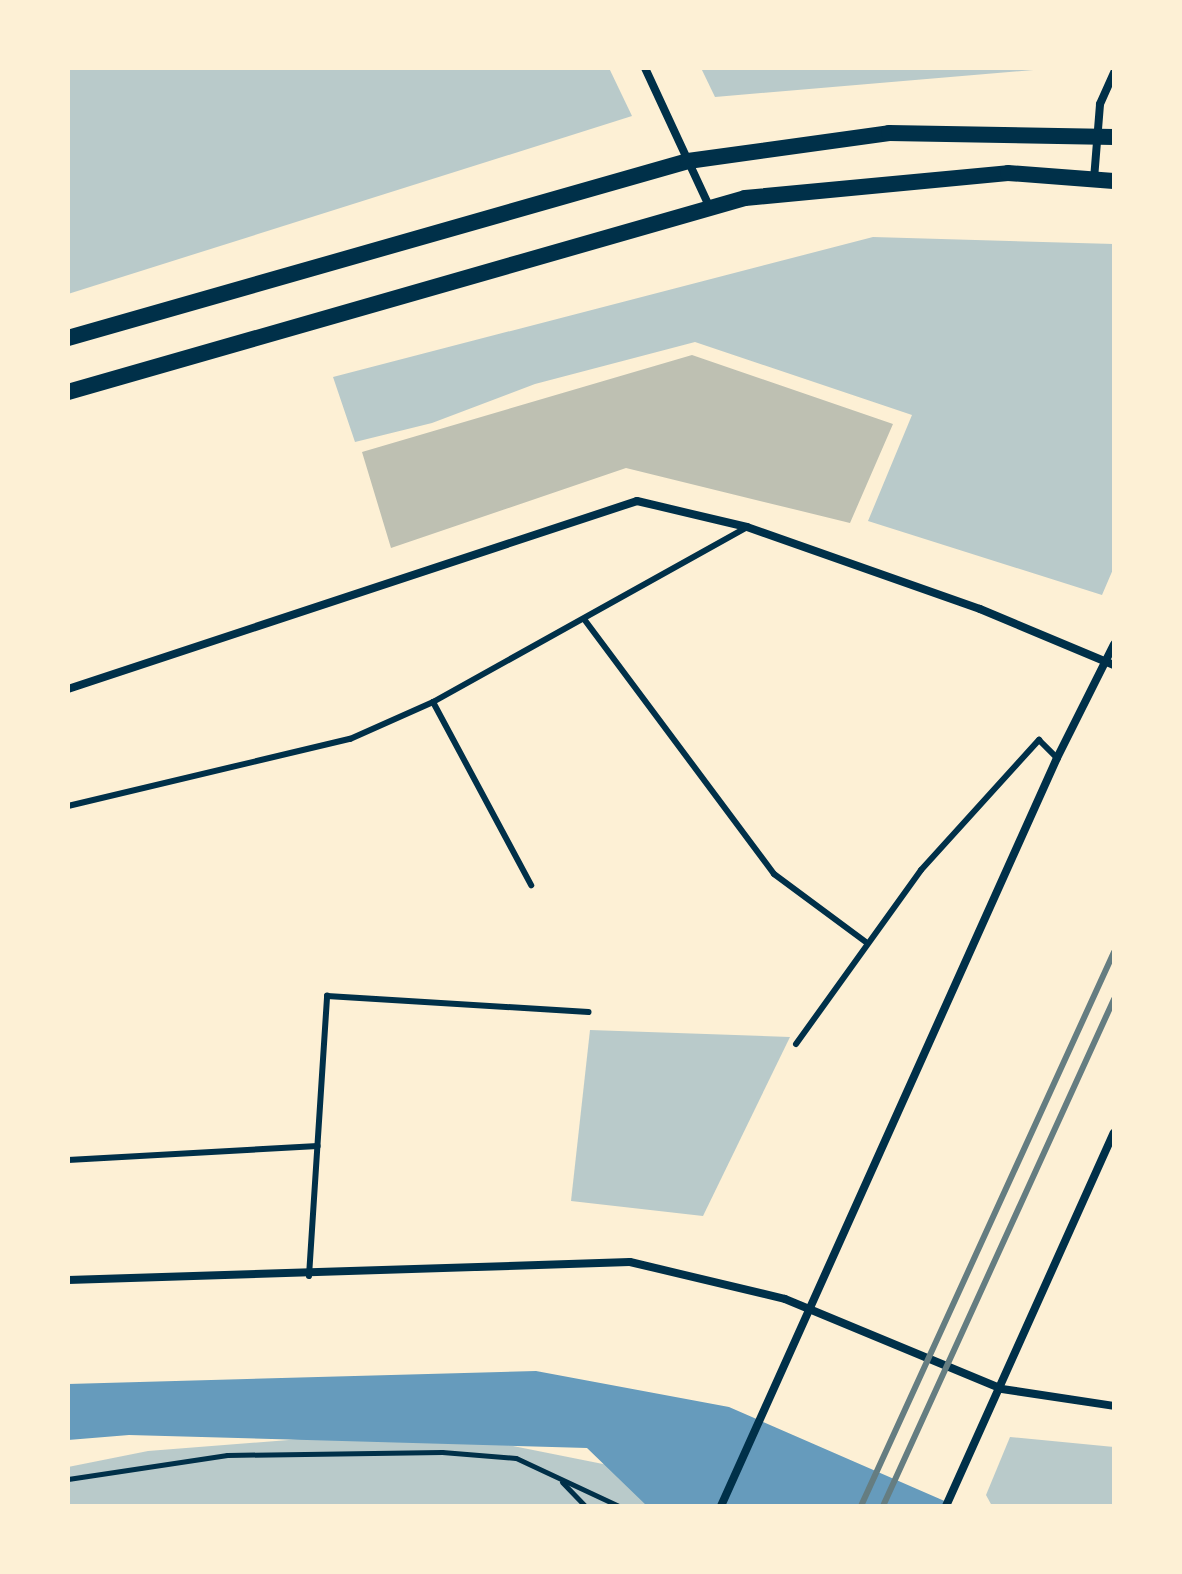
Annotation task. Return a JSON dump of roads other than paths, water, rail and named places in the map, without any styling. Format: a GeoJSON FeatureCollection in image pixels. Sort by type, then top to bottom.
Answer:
{"type":"FeatureCollection","features":[{"type":"Feature","properties":{"kind":"main road"},"geometry":{"type":"LineString","coordinates":[[68,338],[688,161],[889,133],[1114,137]]}},
{"type":"Feature","properties":{"kind":"main road"},"geometry":{"type":"LineString","coordinates":[[68,392],[709,206],[1008,173],[1114,181]]}},
{"type":"Feature","properties":{"kind":"street"},"geometry":{"type":"LineString","coordinates":[[645,68],[709,206]]}},
{"type":"Feature","properties":{"kind":"street"},"geometry":{"type":"LineString","coordinates":[[1093,180],[1100,104],[1114,72]]}},
{"type":"Feature","properties":{"kind":"street"},"geometry":{"type":"LineString","coordinates":[[68,689],[637,501],[747,527],[1112,662]]}},
{"type":"Feature","properties":{"kind":"street"},"geometry":{"type":"LineString","coordinates":[[721,1506],[1057,758],[1112,662],[1114,644]]}},
{"type":"Feature","properties":{"kind":"street"},"geometry":{"type":"LineString","coordinates":[[946,1506],[1002,1389],[1114,1133]]}},
{"type":"Feature","properties":{"kind":"street"},"geometry":{"type":"LineString","coordinates":[[68,1280],[309,1276],[630,1262],[704,1276],[812,1308],[1002,1389],[1114,1406]]}},
{"type":"Feature","properties":{"kind":"lane"},"geometry":{"type":"LineString","coordinates":[[68,806],[350,739],[433,702],[747,527]]}},
{"type":"Feature","properties":{"kind":"lane"},"geometry":{"type":"LineString","coordinates":[[584,619],[774,874],[866,942]]}},
{"type":"Feature","properties":{"kind":"lane"},"geometry":{"type":"LineString","coordinates":[[433,702],[531,885]]}},
{"type":"Feature","properties":{"kind":"lane"},"geometry":{"type":"LineString","coordinates":[[796,1044],[866,942],[921,870],[1039,740],[1057,758]]}},
{"type":"Feature","properties":{"kind":"lane"},"geometry":{"type":"LineString","coordinates":[[309,1276],[327,996],[589,1012]]}},
{"type":"Feature","properties":{"kind":"lane"},"geometry":{"type":"LineString","coordinates":[[68,1160],[318,1146]]}},
{"type":"Feature","properties":{"kind":"water"},"geometry":{"type":"Polygon","coordinates":[[[536,1371],[729,1407],[956,1506],[647,1506],[587,1448],[129,1435],[68,1440],[68,1384],[536,1371]]]}},
{"type":"Feature","properties":{"kind":"railway"},"geometry":{"type":"LineString","coordinates":[[861,1506],[1114,952]]}},
{"type":"Feature","properties":{"kind":"railway"},"geometry":{"type":"LineString","coordinates":[[883,1506],[1114,999]]}}]}
